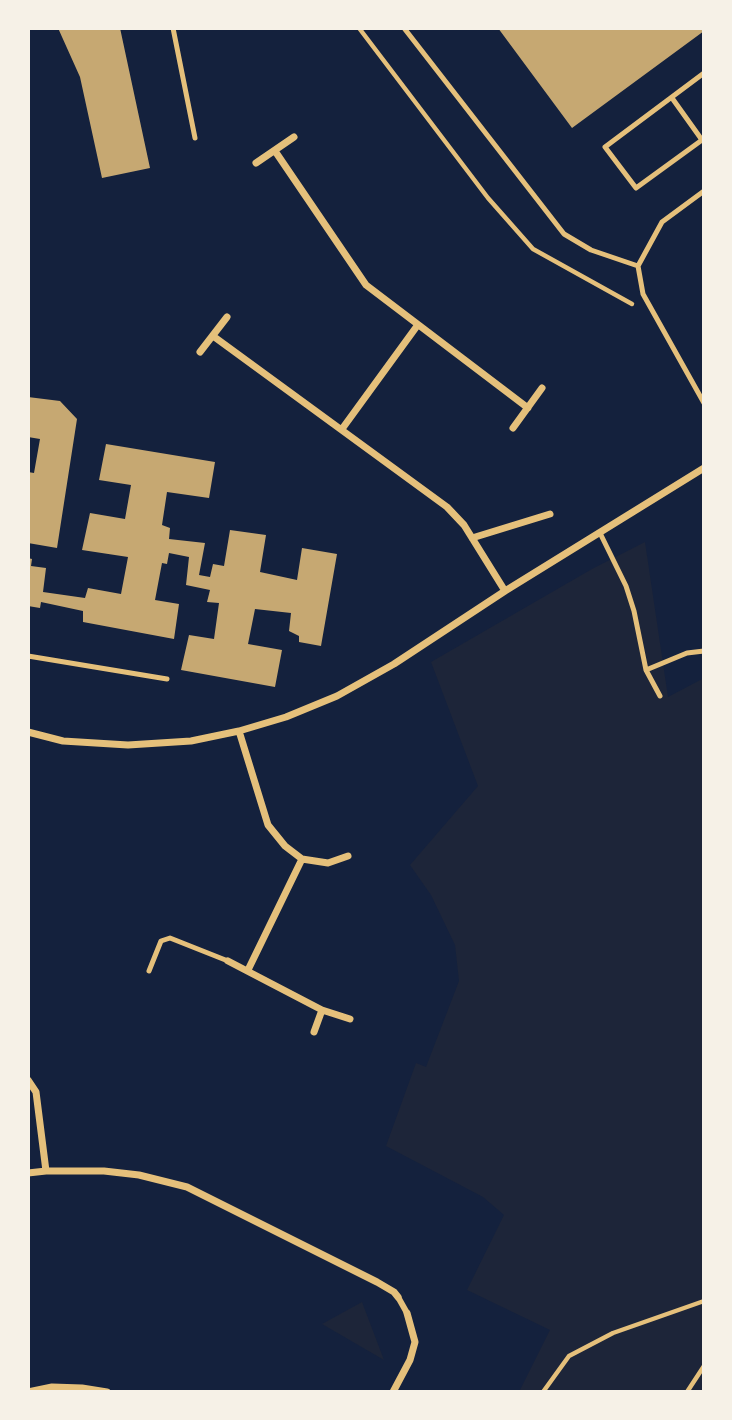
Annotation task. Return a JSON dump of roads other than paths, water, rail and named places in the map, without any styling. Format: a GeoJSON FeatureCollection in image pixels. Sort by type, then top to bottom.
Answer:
{"type":"FeatureCollection","features":[{"type":"Feature","properties":{"kind":"street"},"geometry":{"type":"LineString","coordinates":[[256,163],[294,137]]}},
{"type":"Feature","properties":{"kind":"street"},"geometry":{"type":"LineString","coordinates":[[275,150],[366,285],[527,408]]}},
{"type":"Feature","properties":{"kind":"street"},"geometry":{"type":"LineString","coordinates":[[200,352],[227,317]]}},
{"type":"Feature","properties":{"kind":"street"},"geometry":{"type":"LineString","coordinates":[[342,429],[417,326]]}},
{"type":"Feature","properties":{"kind":"street"},"geometry":{"type":"LineString","coordinates":[[213,336],[447,507],[464,525],[505,591]]}},
{"type":"Feature","properties":{"kind":"street"},"geometry":{"type":"LineString","coordinates":[[513,428],[542,388]]}},
{"type":"Feature","properties":{"kind":"street"},"geometry":{"type":"LineString","coordinates":[[28,732],[63,741],[128,745],[191,741],[286,717],[337,696],[394,664],[505,591],[704,468]]}},
{"type":"Feature","properties":{"kind":"street"},"geometry":{"type":"LineString","coordinates":[[472,538],[550,514]]}},
{"type":"Feature","properties":{"kind":"street"},"geometry":{"type":"LineString","coordinates":[[239,731],[268,825],[285,846],[302,859],[328,863],[348,856]]}},
{"type":"Feature","properties":{"kind":"street"},"geometry":{"type":"LineString","coordinates":[[248,970],[302,859]]}},
{"type":"Feature","properties":{"kind":"street"},"geometry":{"type":"LineString","coordinates":[[228,961],[323,1010],[350,1019]]}},
{"type":"Feature","properties":{"kind":"street"},"geometry":{"type":"LineString","coordinates":[[314,1032],[323,1010]]}},
{"type":"Feature","properties":{"kind":"street"},"geometry":{"type":"LineString","coordinates":[[28,1080],[36,1092],[46,1171]]}},
{"type":"Feature","properties":{"kind":"street"},"geometry":{"type":"LineString","coordinates":[[28,1173],[104,1171],[139,1175],[187,1187],[394,1292],[404,1304],[415,1342],[410,1360],[393,1392]]}},
{"type":"Feature","properties":{"kind":"street"},"geometry":{"type":"LineString","coordinates":[[28,1392],[52,1387],[107,1392]]}},
{"type":"Feature","properties":{"kind":"lane"},"geometry":{"type":"LineString","coordinates":[[173,28],[195,138]]}},
{"type":"Feature","properties":{"kind":"lane"},"geometry":{"type":"LineString","coordinates":[[404,28],[564,234],[591,250],[638,266]]}},
{"type":"Feature","properties":{"kind":"lane"},"geometry":{"type":"LineString","coordinates":[[672,97],[702,140],[636,188],[606,147],[672,97],[704,73]]}},
{"type":"Feature","properties":{"kind":"lane"},"geometry":{"type":"LineString","coordinates":[[704,191],[662,222],[638,266],[643,294],[704,403]]}},
{"type":"Feature","properties":{"kind":"lane"},"geometry":{"type":"LineString","coordinates":[[600,533],[621,575],[634,611],[646,670],[660,696]]}},
{"type":"Feature","properties":{"kind":"lane"},"geometry":{"type":"LineString","coordinates":[[646,670],[687,653],[704,651]]}},
{"type":"Feature","properties":{"kind":"lane"},"geometry":{"type":"LineString","coordinates":[[28,656],[167,679]]}},
{"type":"Feature","properties":{"kind":"lane"},"geometry":{"type":"LineString","coordinates":[[149,971],[161,941],[170,938],[228,961]]}}]}
